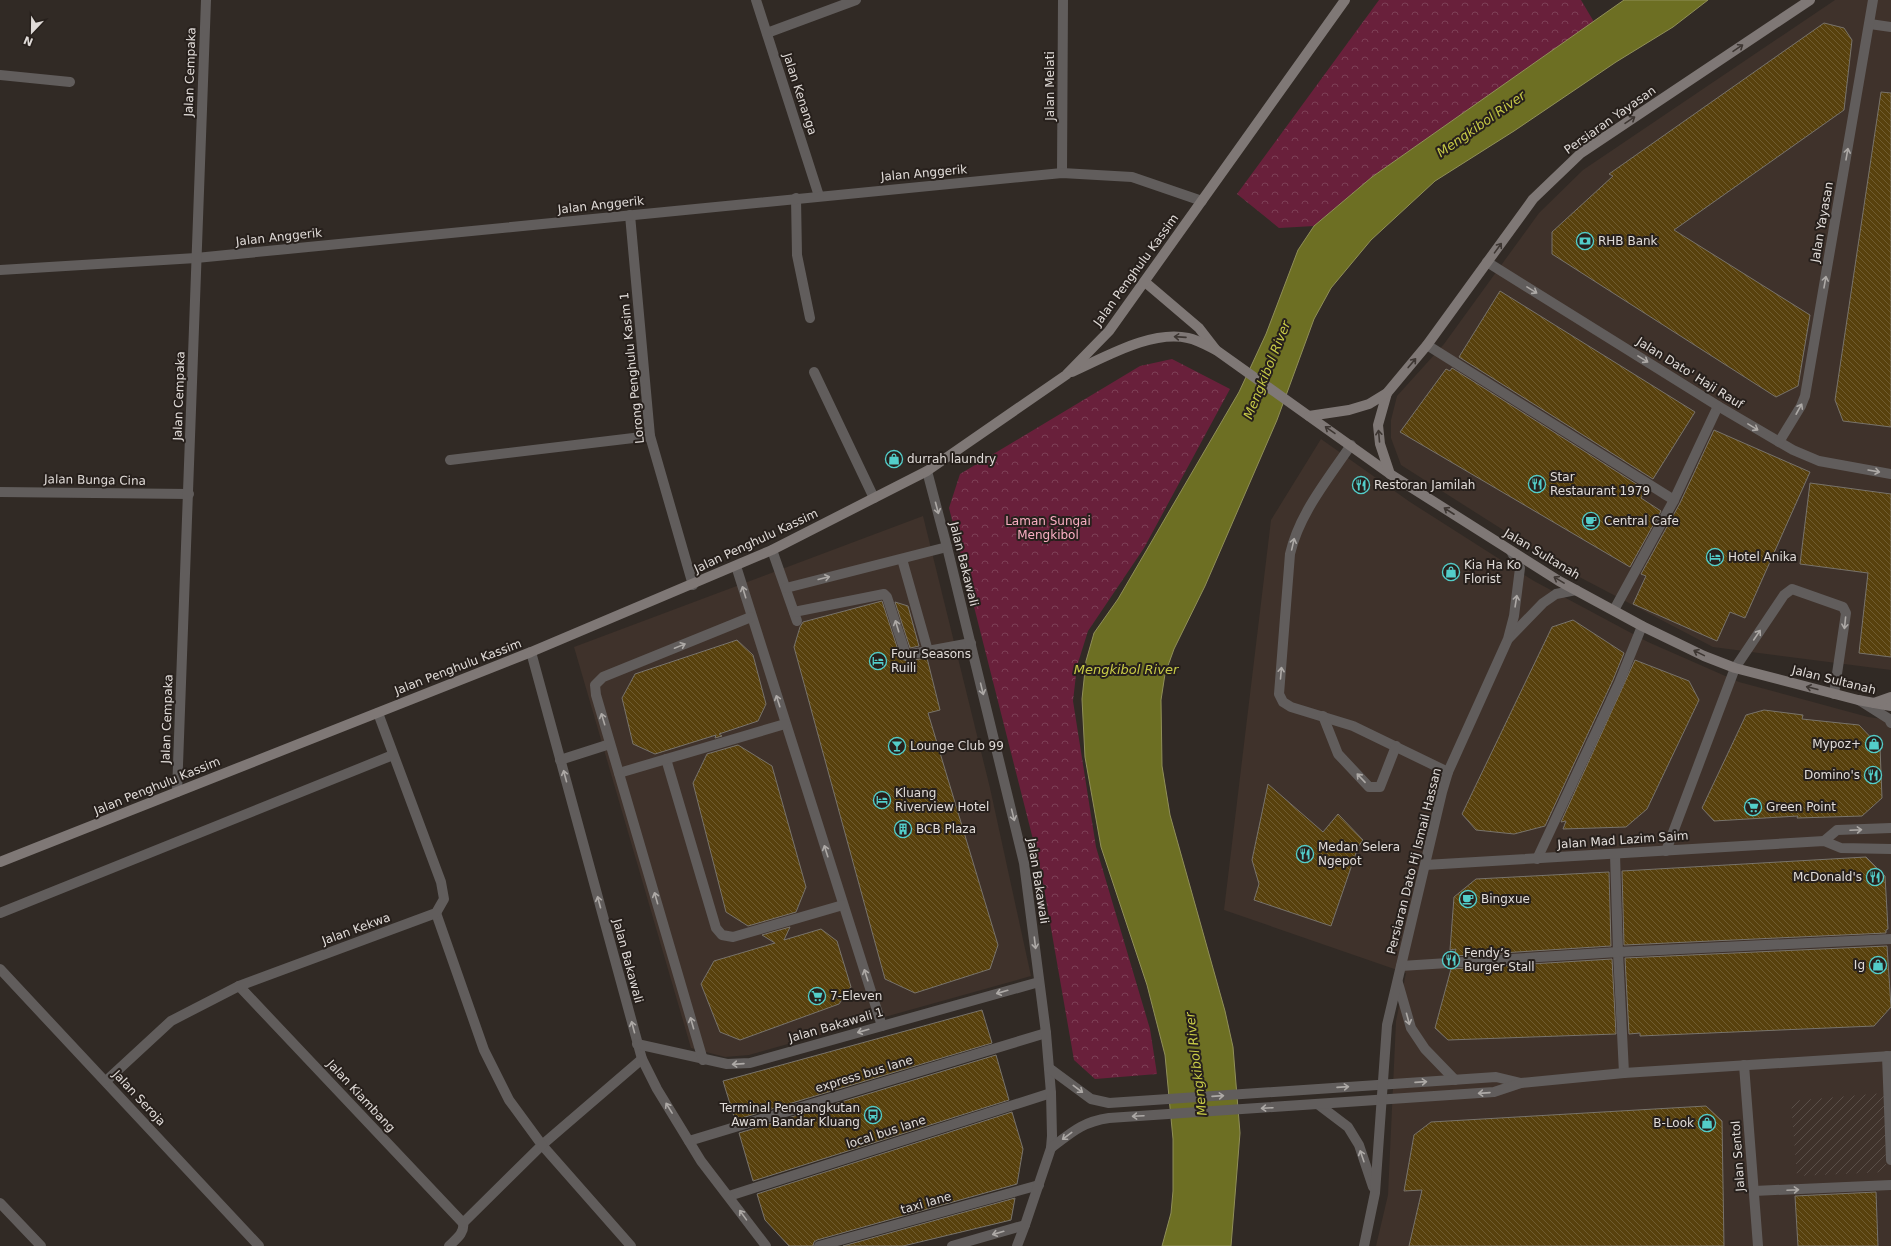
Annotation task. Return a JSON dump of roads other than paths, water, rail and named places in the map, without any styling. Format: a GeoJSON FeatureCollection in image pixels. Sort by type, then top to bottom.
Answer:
{"type":"FeatureCollection","features":[{"type":"Feature","properties":{"kind":"street","name":"Jalan Cempaka"},"geometry":{"type":"LineString","coordinates":[[178,792],[206,0]]}},
{"type":"Feature","properties":{"kind":"street","name":"Jalan Kenanga"},"geometry":{"type":"LineString","coordinates":[[756,0],[819,196]]}},
{"type":"Feature","properties":{"kind":"street"},"geometry":{"type":"LineString","coordinates":[[767,32],[856,0]]}},
{"type":"Feature","properties":{"kind":"street","name":"Jalan Melati"},"geometry":{"type":"LineString","coordinates":[[1062,173],[1063,0]]}},
{"type":"Feature","properties":{"kind":"street","name":"Jalan Penghulu Kassim"},"geometry":{"type":"LineString","coordinates":[[0,862],[531,652],[693,585],[772,550],[927,471],[1066,375],[1108,332],[1345,0]]}},
{"type":"Feature","properties":{"kind":"street","name":"Persiaran Yayasan"},"geometry":{"type":"LineString","coordinates":[[1309,416],[1349,410],[1369,404],[1387,393],[1427,345],[1533,199],[1581,153],[1810,0]]}},
{"type":"Feature","properties":{"kind":"street","name":"Jalan Yayasan"},"geometry":{"type":"LineString","coordinates":[[1779,442],[1801,406],[1805,396],[1873,0]]}},
{"type":"Feature","properties":{"kind":"street"},"geometry":{"type":"LineString","coordinates":[[1870,24],[1891,28]]}},
{"type":"Feature","properties":{"kind":"street"},"geometry":{"type":"LineString","coordinates":[[0,75],[70,82]]}},
{"type":"Feature","properties":{"kind":"street","name":"Jalan Anggerik"},"geometry":{"type":"LineString","coordinates":[[0,270],[196,258],[1062,173],[1132,178],[1202,201]]}},
{"type":"Feature","properties":{"kind":"street"},"geometry":{"type":"LineString","coordinates":[[796,198],[797,255],[810,318]]}},
{"type":"Feature","properties":{"kind":"street","name":"Lorong Penghulu Kasim 1"},"geometry":{"type":"LineString","coordinates":[[630,215],[650,436],[693,585]]}},
{"type":"Feature","properties":{"kind":"street","name":"Jalan Dato' Haji Rauf"},"geometry":{"type":"LineString","coordinates":[[1487,262],[1718,406],[1798,453],[1819,461],[1891,474]]}},
{"type":"Feature","properties":{"kind":"street","name":"Jalan Sultanah"},"geometry":{"type":"LineString","coordinates":[[1145,282],[1199,328],[1216,350]]}},
{"type":"Feature","properties":{"kind":"street","name":"Jalan Sultanah"},"geometry":{"type":"LineString","coordinates":[[1066,375],[1146,340],[1169,337],[1189,338],[1216,350],[1390,474],[1511,551],[1576,590],[1642,626],[1704,656],[1735,668],[1874,704],[1891,706]]}},
{"type":"Feature","properties":{"kind":"street"},"geometry":{"type":"LineString","coordinates":[[1427,345],[1674,500]]}},
{"type":"Feature","properties":{"kind":"street"},"geometry":{"type":"LineString","coordinates":[[814,372],[874,498]]}},
{"type":"Feature","properties":{"kind":"street","name":"Persiaran Yayasan"},"geometry":{"type":"LineString","coordinates":[[1387,393],[1378,425],[1380,444],[1390,474]]}},
{"type":"Feature","properties":{"kind":"street"},"geometry":{"type":"LineString","coordinates":[[1614,610],[1674,500],[1718,406]]}},
{"type":"Feature","properties":{"kind":"street"},"geometry":{"type":"LineString","coordinates":[[450,460],[650,436]]}},
{"type":"Feature","properties":{"kind":"street"},"geometry":{"type":"LineString","coordinates":[[1351,445],[1305,515],[1294,538],[1290,554],[1279,694],[1283,702],[1291,707],[1353,726],[1448,772]]}},
{"type":"Feature","properties":{"kind":"street","name":"Jalan Bakawali"},"geometry":{"type":"LineString","coordinates":[[927,471],[1024,863],[1046,1033],[1051,1093],[1051,1148],[1017,1246]]}},
{"type":"Feature","properties":{"kind":"street","name":"Jalan Bunga Cina"},"geometry":{"type":"LineString","coordinates":[[0,492],[189,494]]}},
{"type":"Feature","properties":{"kind":"street"},"geometry":{"type":"LineString","coordinates":[[786,588],[947,547]]}},
{"type":"Feature","properties":{"kind":"street"},"geometry":{"type":"LineString","coordinates":[[772,550],[796,616],[884,594],[888,597],[906,655],[971,644]]}},
{"type":"Feature","properties":{"kind":"street"},"geometry":{"type":"LineString","coordinates":[[1508,640],[1514,616],[1520,568],[1511,551]]}},
{"type":"Feature","properties":{"kind":"street"},"geometry":{"type":"LineString","coordinates":[[902,559],[928,651]]}},
{"type":"Feature","properties":{"kind":"street"},"geometry":{"type":"LineString","coordinates":[[736,566],[882,1026]]}},
{"type":"Feature","properties":{"kind":"street"},"geometry":{"type":"LineString","coordinates":[[1666,851],[1735,668],[1784,594],[1792,589],[1843,607],[1846,613],[1834,694]]}},
{"type":"Feature","properties":{"kind":"street"},"geometry":{"type":"LineString","coordinates":[[1508,640],[1543,603],[1556,594],[1576,590]]}},
{"type":"Feature","properties":{"kind":"street"},"geometry":{"type":"LineString","coordinates":[[703,1060],[610,744],[596,695],[595,685],[603,677],[752,617]]}},
{"type":"Feature","properties":{"kind":"street"},"geometry":{"type":"LineString","coordinates":[[1537,859],[1619,684],[1642,626]]}},
{"type":"Feature","properties":{"kind":"street","name":"Persiaran Dato Hj Ismail Hassan"},"geometry":{"type":"LineString","coordinates":[[1364,1246],[1375,1193],[1387,1025],[1425,865],[1448,772],[1508,640]]}},
{"type":"Feature","properties":{"kind":"street","name":"Jalan Bakawali"},"geometry":{"type":"LineString","coordinates":[[531,652],[642,1059],[657,1089],[701,1161],[766,1246]]}},
{"type":"Feature","properties":{"kind":"street"},"geometry":{"type":"LineString","coordinates":[[1874,704],[1891,697]]}},
{"type":"Feature","properties":{"kind":"street"},"geometry":{"type":"LineString","coordinates":[[1858,700],[1889,719],[1891,722]]}},
{"type":"Feature","properties":{"kind":"street"},"geometry":{"type":"LineString","coordinates":[[378,713],[441,882],[444,899],[436,913],[484,1050],[509,1100],[542,1145],[631,1246]]}},
{"type":"Feature","properties":{"kind":"street"},"geometry":{"type":"LineString","coordinates":[[1323,716],[1338,754],[1369,787],[1380,787],[1396,746]]}},
{"type":"Feature","properties":{"kind":"street"},"geometry":{"type":"LineString","coordinates":[[619,773],[785,724]]}},
{"type":"Feature","properties":{"kind":"street"},"geometry":{"type":"LineString","coordinates":[[560,760],[610,744]]}},
{"type":"Feature","properties":{"kind":"street"},"geometry":{"type":"LineString","coordinates":[[0,913],[394,755]]}},
{"type":"Feature","properties":{"kind":"street"},"geometry":{"type":"LineString","coordinates":[[666,759],[716,928],[722,935],[733,937],[844,905]]}},
{"type":"Feature","properties":{"kind":"street"},"geometry":{"type":"LineString","coordinates":[[1891,828],[1837,830],[1824,841],[1841,848],[1891,849]]}},
{"type":"Feature","properties":{"kind":"street","name":"Jalan Mad Lazim Saim"},"geometry":{"type":"LineString","coordinates":[[1425,865],[1824,841]]}},
{"type":"Feature","properties":{"kind":"street"},"geometry":{"type":"LineString","coordinates":[[1615,854],[1624,1073]]}},
{"type":"Feature","properties":{"kind":"street","name":"Jalan Kekwa"},"geometry":{"type":"LineString","coordinates":[[106,1081],[171,1021],[239,986],[436,913]]}},
{"type":"Feature","properties":{"kind":"street"},"geometry":{"type":"LineString","coordinates":[[1401,966],[1618,952],[1891,939]]}},
{"type":"Feature","properties":{"kind":"street","name":"Jalan Seroja"},"geometry":{"type":"LineString","coordinates":[[0,969],[259,1246]]}},
{"type":"Feature","properties":{"kind":"street"},"geometry":{"type":"LineString","coordinates":[[1398,981],[1411,1028],[1425,1049],[1455,1080]]}},
{"type":"Feature","properties":{"kind":"street","name":"Jalan Bakawali 1"},"geometry":{"type":"LineString","coordinates":[[637,1044],[703,1060],[727,1064],[750,1063],[1040,982]]}},
{"type":"Feature","properties":{"kind":"street","name":"Jalan Kiambang"},"geometry":{"type":"LineString","coordinates":[[239,986],[463,1223]]}},
{"type":"Feature","properties":{"kind":"street","name":"express bus lane"},"geometry":{"type":"LineString","coordinates":[[689,1141],[1046,1033]]}},
{"type":"Feature","properties":{"kind":"street"},"geometry":{"type":"LineString","coordinates":[[1051,1148],[1080,1126],[1092,1120],[1109,1118],[1381,1101],[1494,1092],[1521,1083],[1624,1073],[1889,1056],[1891,1160]]}},
{"type":"Feature","properties":{"kind":"street"},"geometry":{"type":"LineString","coordinates":[[449,1246],[461,1234],[464,1228],[463,1223],[542,1145],[642,1059]]}},
{"type":"Feature","properties":{"kind":"street","name":"Jalan Sentol"},"geometry":{"type":"LineString","coordinates":[[1744,1065],[1758,1246]]}},
{"type":"Feature","properties":{"kind":"street"},"geometry":{"type":"LineString","coordinates":[[1049,1068],[1091,1099],[1110,1103],[1496,1077],[1521,1083]]}},
{"type":"Feature","properties":{"kind":"street","name":"local bus lane"},"geometry":{"type":"LineString","coordinates":[[729,1196],[1051,1093]]}},
{"type":"Feature","properties":{"kind":"street"},"geometry":{"type":"LineString","coordinates":[[1319,1105],[1348,1127],[1359,1145],[1375,1193]]}},
{"type":"Feature","properties":{"kind":"street","name":"taxi lane"},"geometry":{"type":"LineString","coordinates":[[819,1246],[1039,1185]]}},
{"type":"Feature","properties":{"kind":"street"},"geometry":{"type":"LineString","coordinates":[[1754,1191],[1891,1185]]}},
{"type":"Feature","properties":{"kind":"street"},"geometry":{"type":"LineString","coordinates":[[0,1203],[41,1246]]}},
{"type":"Feature","properties":{"kind":"street"},"geometry":{"type":"LineString","coordinates":[[952,1246],[1025,1225]]}},
{"type":"Feature","properties":{"kind":"water","name":"Mengkibol River"},"geometry":{"type":"Polygon","coordinates":[[[1624,0],[1708,0],[1673,27],[1616,62],[1514,131],[1435,181],[1371,240],[1331,288],[1314,319],[1277,420],[1205,586],[1174,649],[1165,674],[1161,700],[1162,766],[1170,815],[1225,1011],[1233,1047],[1240,1133],[1231,1246],[1162,1246],[1171,1213],[1173,1191],[1173,1139],[1165,1055],[1147,985],[1101,847],[1085,757],[1082,699],[1086,661],[1094,633],[1118,599],[1239,392],[1266,334],[1298,250],[1314,226],[1372,177],[1624,0]]]}},
{"type":"Feature","properties":{"kind":"place","name":"RHB Bank"},"geometry":{"type":"Point","coordinates":[1585,241]}},
{"type":"Feature","properties":{"kind":"place","name":"durrah laundry"},"geometry":{"type":"Point","coordinates":[894,459]}},
{"type":"Feature","properties":{"kind":"place","name":"Star Restaurant 1979"},"geometry":{"type":"Point","coordinates":[1537,484]}},
{"type":"Feature","properties":{"kind":"place","name":"Restoran Jamilah"},"geometry":{"type":"Point","coordinates":[1361,485]}},
{"type":"Feature","properties":{"kind":"place","name":"Central Cafe"},"geometry":{"type":"Point","coordinates":[1591,521]}},
{"type":"Feature","properties":{"kind":"place","name":"Hotel Anika"},"geometry":{"type":"Point","coordinates":[1715,557]}},
{"type":"Feature","properties":{"kind":"place","name":"Kia Ha Ko Florist"},"geometry":{"type":"Point","coordinates":[1451,572]}},
{"type":"Feature","properties":{"kind":"place","name":"Four Seasons Ruili"},"geometry":{"type":"Point","coordinates":[878,661]}},
{"type":"Feature","properties":{"kind":"place","name":"Mypoz+"},"geometry":{"type":"Point","coordinates":[1874,744]}},
{"type":"Feature","properties":{"kind":"place","name":"Lounge Club 99"},"geometry":{"type":"Point","coordinates":[897,746]}},
{"type":"Feature","properties":{"kind":"place","name":"Domino's"},"geometry":{"type":"Point","coordinates":[1873,775]}},
{"type":"Feature","properties":{"kind":"place","name":"Kluang Riverview Hotel"},"geometry":{"type":"Point","coordinates":[882,800]}},
{"type":"Feature","properties":{"kind":"place","name":"Green Point"},"geometry":{"type":"Point","coordinates":[1753,807]}},
{"type":"Feature","properties":{"kind":"place","name":"BCB Plaza"},"geometry":{"type":"Point","coordinates":[903,829]}},
{"type":"Feature","properties":{"kind":"place","name":"Medan Selera Ngepot"},"geometry":{"type":"Point","coordinates":[1305,854]}},
{"type":"Feature","properties":{"kind":"place","name":"McDonald's"},"geometry":{"type":"Point","coordinates":[1875,877]}},
{"type":"Feature","properties":{"kind":"place","name":"Bingxue"},"geometry":{"type":"Point","coordinates":[1468,899]}},
{"type":"Feature","properties":{"kind":"place","name":"Fendy’s Burger Stall"},"geometry":{"type":"Point","coordinates":[1451,960]}},
{"type":"Feature","properties":{"kind":"place","name":"Ig"},"geometry":{"type":"Point","coordinates":[1878,965]}},
{"type":"Feature","properties":{"kind":"place","name":"7-Eleven"},"geometry":{"type":"Point","coordinates":[817,996]}},
{"type":"Feature","properties":{"kind":"place","name":"Terminal Pengangkutan Awam Bandar Kluang"},"geometry":{"type":"Point","coordinates":[873,1115]}},
{"type":"Feature","properties":{"kind":"place","name":"B-Look"},"geometry":{"type":"Point","coordinates":[1707,1123]}},
{"type":"Feature","properties":{"kind":"park label","name":"Laman Sungai Mengkibol"},"geometry":{"type":"Point","coordinates":[1048,528]}}]}
